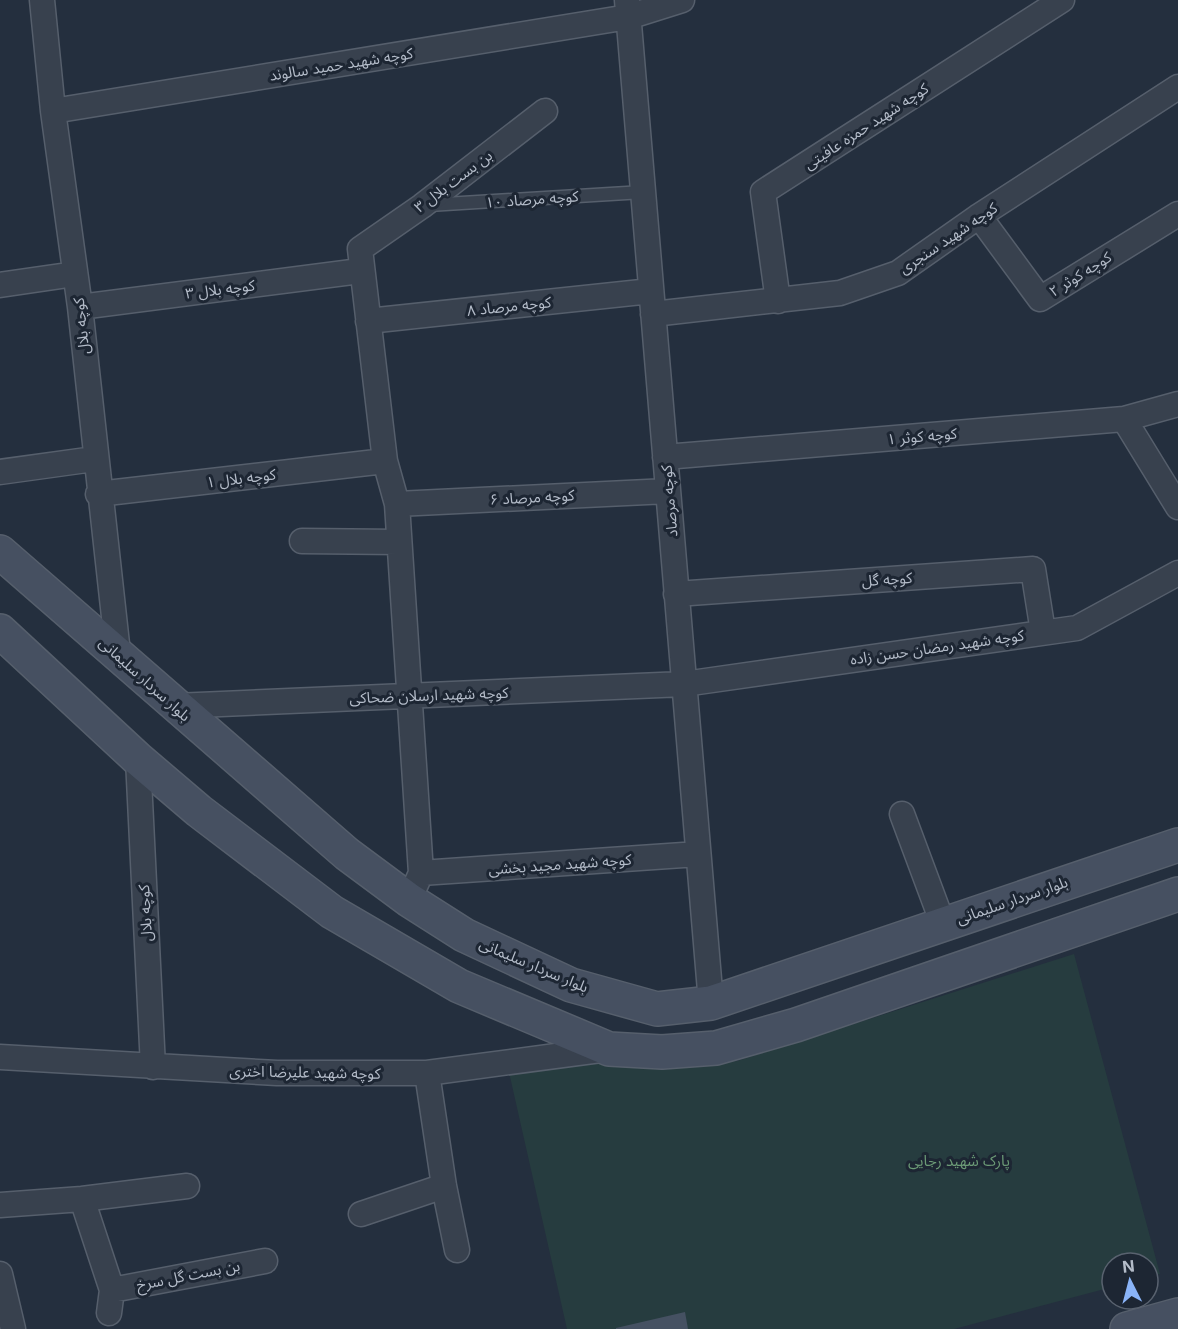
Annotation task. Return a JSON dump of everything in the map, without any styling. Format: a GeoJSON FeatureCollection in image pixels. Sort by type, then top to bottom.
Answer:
{"type":"FeatureCollection","features":[{"type":"Feature","properties":{"kind":"main road","name":"بلوار سردار سلیمانی"},"geometry":{"type":"LineString","coordinates":[[0,552],[346,854],[415,886],[464,935],[571,985],[657,1010],[711,1003],[1178,844]]}},
{"type":"Feature","properties":{"kind":"main road"},"geometry":{"type":"LineString","coordinates":[[0,631],[138,759],[199,811],[332,912],[459,986],[609,1049],[662,1052],[716,1048],[796,1025],[1178,894]]}},
{"type":"Feature","properties":{"kind":"main road"},"geometry":{"type":"LineString","coordinates":[[711,1003],[716,1048]]}},
{"type":"Feature","properties":{"kind":"main road"},"geometry":{"type":"LineString","coordinates":[[1127,1329],[1178,1316]]}},
{"type":"Feature","properties":{"kind":"street","name":"کوچه بلال"},"geometry":{"type":"LineString","coordinates":[[42,0],[53,111],[80,307],[94,459],[118,653]]}},
{"type":"Feature","properties":{"kind":"street","name":"کوچه شهید حمید سالوند"},"geometry":{"type":"LineString","coordinates":[[53,111],[682,0]]}},
{"type":"Feature","properties":{"kind":"street","name":"کوچه شهید حمزه عافیتی"},"geometry":{"type":"LineString","coordinates":[[778,301],[763,192],[1062,0]]}},
{"type":"Feature","properties":{"kind":"street","name":"کوچه مرصاد"},"geometry":{"type":"LineString","coordinates":[[628,9],[711,1003]]}},
{"type":"Feature","properties":{"kind":"street","name":"کوچه شهید سنجری"},"geometry":{"type":"LineString","coordinates":[[652,302],[778,301],[840,293],[898,273],[980,216],[1178,87]]}},
{"type":"Feature","properties":{"kind":"street","name":"بن بست بلال ۳"},"geometry":{"type":"LineString","coordinates":[[360,260],[422,206],[545,111]]}},
{"type":"Feature","properties":{"kind":"street","name":"کوچه کوثر ۲"},"geometry":{"type":"LineString","coordinates":[[980,216],[1040,299],[1178,214]]}},
{"type":"Feature","properties":{"kind":"street"},"geometry":{"type":"LineString","coordinates":[[360,260],[385,461],[397,504],[410,695],[415,886]]}},
{"type":"Feature","properties":{"kind":"street","name":"کوچه بلال ۳"},"geometry":{"type":"LineString","coordinates":[[80,307],[360,260]]}},
{"type":"Feature","properties":{"kind":"street"},"geometry":{"type":"LineString","coordinates":[[0,285],[75,274]]}},
{"type":"Feature","properties":{"kind":"street","name":"کوچه مرصاد ۸"},"geometry":{"type":"LineString","coordinates":[[368,321],[652,302]]}},
{"type":"Feature","properties":{"kind":"street","name":"کوچه کوثر ۱"},"geometry":{"type":"LineString","coordinates":[[665,457],[1124,419],[1178,404]]}},
{"type":"Feature","properties":{"kind":"street"},"geometry":{"type":"LineString","coordinates":[[1124,419],[1178,507]]}},
{"type":"Feature","properties":{"kind":"street"},"geometry":{"type":"LineString","coordinates":[[0,472],[94,459]]}},
{"type":"Feature","properties":{"kind":"street","name":"کوچه بلال ۱"},"geometry":{"type":"LineString","coordinates":[[98,494],[385,461]]}},
{"type":"Feature","properties":{"kind":"street","name":"کوچه مرصاد ۶"},"geometry":{"type":"LineString","coordinates":[[397,504],[668,491]]}},
{"type":"Feature","properties":{"kind":"street"},"geometry":{"type":"LineString","coordinates":[[302,541],[399,542]]}},
{"type":"Feature","properties":{"kind":"street","name":"کوچه گل"},"geometry":{"type":"LineString","coordinates":[[676,594],[1033,569],[1044,632]]}},
{"type":"Feature","properties":{"kind":"street","name":"کوچه شهید رمضان حسن زاده"},"geometry":{"type":"LineString","coordinates":[[684,684],[1077,628],[1178,573]]}},
{"type":"Feature","properties":{"kind":"street","name":"کوچه شهید ارسلان ضحاکی"},"geometry":{"type":"LineString","coordinates":[[175,706],[684,684]]}},
{"type":"Feature","properties":{"kind":"street","name":"کوچه بلال"},"geometry":{"type":"LineString","coordinates":[[138,759],[153,1067]]}},
{"type":"Feature","properties":{"kind":"street"},"geometry":{"type":"LineString","coordinates":[[902,814],[943,924]]}},
{"type":"Feature","properties":{"kind":"street","name":"کوچه شهید مجید بخشی"},"geometry":{"type":"LineString","coordinates":[[415,886],[699,855]]}},
{"type":"Feature","properties":{"kind":"street","name":"کوچه شهید علیرضا اختری"},"geometry":{"type":"LineString","coordinates":[[0,1057],[277,1074],[427,1073],[609,1049]]}},
{"type":"Feature","properties":{"kind":"street"},"geometry":{"type":"LineString","coordinates":[[427,1073],[444,1186],[457,1250]]}},
{"type":"Feature","properties":{"kind":"street"},"geometry":{"type":"LineString","coordinates":[[0,1205],[82,1199],[187,1185]]}},
{"type":"Feature","properties":{"kind":"street"},"geometry":{"type":"LineString","coordinates":[[361,1214],[444,1186]]}},
{"type":"Feature","properties":{"kind":"street","name":"بن بست گل سرخ"},"geometry":{"type":"LineString","coordinates":[[82,1199],[110,1302],[265,1261]]}},
{"type":"Feature","properties":{"kind":"street"},"geometry":{"type":"LineString","coordinates":[[1,1284],[13,1329]]}},
{"type":"Feature","properties":{"kind":"lane","name":"کوچه مرصاد ۱۰"},"geometry":{"type":"LineString","coordinates":[[422,206],[643,192]]}},
{"type":"Feature","properties":{"kind":"green space","name":"پارک شهید رجایی"},"geometry":{"type":"Polygon","coordinates":[[[1074,954],[1154,1251],[1100,1251],[1100,1290],[954,1329],[567,1329],[504,1050],[622,1067],[737,1061],[1074,954]]]}},
{"type":"Feature","properties":{"kind":"building"},"geometry":{"type":"Polygon","coordinates":[[[685,1312],[688,1329],[616,1329],[616,1328],[685,1312]]]}}]}
